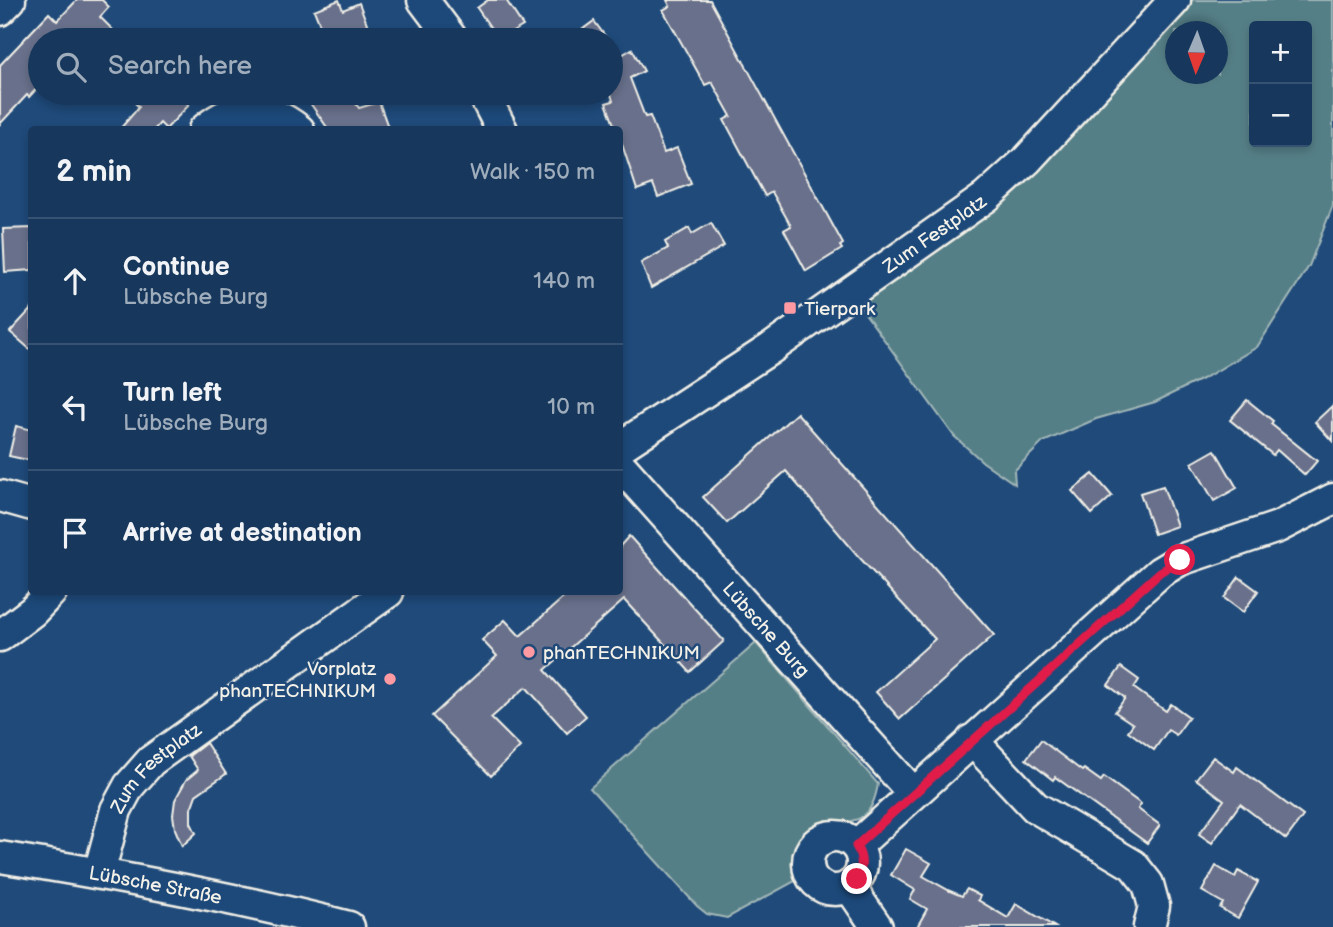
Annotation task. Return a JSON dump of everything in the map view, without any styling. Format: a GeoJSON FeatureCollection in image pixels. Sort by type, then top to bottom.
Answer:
{"type":"FeatureCollection","features":[{"type":"Feature","properties":{"kind":"street"},"geometry":{"type":"LineString","coordinates":[[0,10],[10,0]]}},
{"type":"Feature","properties":{"kind":"street"},"geometry":{"type":"LineString","coordinates":[[423,0],[444,28]]}},
{"type":"Feature","properties":{"kind":"street","name":"Zum Festplatz"},"geometry":{"type":"LineString","coordinates":[[623,445],[770,349],[986,197],[1027,160],[1175,0]]}},
{"type":"Feature","properties":{"kind":"street"},"geometry":{"type":"LineString","coordinates":[[489,105],[500,126]]}},
{"type":"Feature","properties":{"kind":"street"},"geometry":{"type":"LineString","coordinates":[[209,126],[223,116],[244,109],[265,111],[283,117],[294,126]]}},
{"type":"Feature","properties":{"kind":"street","name":"Lübsche Burg"},"geometry":{"type":"LineString","coordinates":[[623,469],[913,793]]}},
{"type":"Feature","properties":{"kind":"street"},"geometry":{"type":"LineString","coordinates":[[0,496],[28,504]]}},
{"type":"Feature","properties":{"kind":"street"},"geometry":{"type":"LineString","coordinates":[[856,846],[1160,572],[1180,560],[1278,527],[1333,499]]}},
{"type":"Feature","properties":{"kind":"street"},"geometry":{"type":"LineString","coordinates":[[0,636],[33,611],[48,595]]}},
{"type":"Feature","properties":{"kind":"street","name":"Zum Festplatz"},"geometry":{"type":"LineString","coordinates":[[99,873],[116,810],[129,786],[151,761],[355,600],[376,595]]}},
{"type":"Feature","properties":{"kind":"street"},"geometry":{"type":"LineString","coordinates":[[972,740],[1035,807],[1133,865],[1148,884],[1154,906],[1149,927]]}},
{"type":"Feature","properties":{"kind":"street"},"geometry":{"type":"LineString","coordinates":[[833,836],[850,840],[856,846],[862,865],[859,875],[849,886],[833,891],[817,884],[809,873],[808,856],[817,842],[833,836]]}},
{"type":"Feature","properties":{"kind":"street","name":"Lübsche Straße"},"geometry":{"type":"LineString","coordinates":[[0,858],[99,873],[258,904],[349,927]]}},
{"type":"Feature","properties":{"kind":"street"},"geometry":{"type":"LineString","coordinates":[[849,886],[877,927]]}},
{"type":"Feature","properties":{"kind":"green space"},"geometry":{"type":"Polygon","coordinates":[[[1175,0],[1333,0],[1333,205],[1309,266],[1257,347],[1206,377],[1155,402],[1096,419],[1043,442],[1014,471],[1015,484],[983,462],[954,436],[859,305],[907,273],[986,197],[1175,0]]]}},
{"type":"Feature","properties":{"kind":"green space"},"geometry":{"type":"Polygon","coordinates":[[[756,643],[878,784],[873,802],[858,819],[817,827],[807,835],[799,849],[795,881],[727,918],[707,914],[697,906],[590,788],[756,643]]]}},
{"type":"Feature","properties":{"kind":"building"},"geometry":{"type":"Polygon","coordinates":[[[77,0],[102,0],[109,7],[100,17],[111,28],[35,28],[49,13],[57,21],[77,0]]]}},
{"type":"Feature","properties":{"kind":"building"},"geometry":{"type":"Polygon","coordinates":[[[339,0],[343,10],[359,3],[369,28],[321,28],[314,10],[339,0]]]}},
{"type":"Feature","properties":{"kind":"building"},"geometry":{"type":"Polygon","coordinates":[[[488,0],[506,0],[523,26],[491,28],[477,8],[488,0]]]}},
{"type":"Feature","properties":{"kind":"building"},"geometry":{"type":"Polygon","coordinates":[[[667,0],[710,0],[843,244],[840,246],[842,249],[806,271],[784,230],[791,226],[772,192],[765,196],[724,120],[731,116],[712,82],[705,85],[663,10],[670,6],[667,0]]]}},
{"type":"Feature","properties":{"kind":"building"},"geometry":{"type":"Polygon","coordinates":[[[594,21],[599,28],[584,28],[594,21]]]}},
{"type":"Feature","properties":{"kind":"building"},"geometry":{"type":"Polygon","coordinates":[[[28,35],[28,96],[0,124],[0,65],[28,35]]]}},
{"type":"Feature","properties":{"kind":"building"},"geometry":{"type":"Polygon","coordinates":[[[632,49],[644,71],[630,78],[645,117],[650,116],[664,153],[677,148],[691,184],[658,197],[653,184],[637,190],[623,147],[623,126],[615,126],[607,105],[623,105],[623,54],[632,49]]]}},
{"type":"Feature","properties":{"kind":"building"},"geometry":{"type":"Polygon","coordinates":[[[137,105],[189,105],[169,126],[160,123],[157,126],[122,126],[139,107],[137,105]]]}},
{"type":"Feature","properties":{"kind":"building"},"geometry":{"type":"Polygon","coordinates":[[[311,105],[357,105],[359,108],[380,105],[388,126],[326,126],[311,105]]]}},
{"type":"Feature","properties":{"kind":"building"},"geometry":{"type":"Polygon","coordinates":[[[711,223],[724,246],[651,288],[641,263],[668,248],[665,242],[689,228],[692,234],[711,223]]]}},
{"type":"Feature","properties":{"kind":"building"},"geometry":{"type":"Polygon","coordinates":[[[28,228],[28,270],[5,272],[3,229],[28,228]]]}},
{"type":"Feature","properties":{"kind":"building"},"geometry":{"type":"Polygon","coordinates":[[[28,312],[28,348],[10,332],[28,312]]]}},
{"type":"Feature","properties":{"kind":"building"},"geometry":{"type":"Polygon","coordinates":[[[1247,400],[1273,421],[1271,424],[1317,461],[1305,475],[1277,450],[1273,455],[1230,420],[1247,400]]]}},
{"type":"Feature","properties":{"kind":"building"},"geometry":{"type":"Polygon","coordinates":[[[1333,405],[1333,442],[1315,422],[1333,405]]]}},
{"type":"Feature","properties":{"kind":"building"},"geometry":{"type":"Polygon","coordinates":[[[797,413],[994,635],[900,719],[876,692],[935,639],[859,557],[786,471],[727,523],[703,497],[797,413]]]}},
{"type":"Feature","properties":{"kind":"building"},"geometry":{"type":"Polygon","coordinates":[[[16,426],[28,429],[28,460],[9,456],[16,426]]]}},
{"type":"Feature","properties":{"kind":"building"},"geometry":{"type":"Polygon","coordinates":[[[1215,450],[1237,488],[1214,501],[1192,463],[1215,450]]]}},
{"type":"Feature","properties":{"kind":"building"},"geometry":{"type":"Polygon","coordinates":[[[1093,474],[1112,496],[1092,514],[1072,491],[1093,474]]]}},
{"type":"Feature","properties":{"kind":"building"},"geometry":{"type":"Polygon","coordinates":[[[1163,486],[1177,526],[1154,534],[1140,493],[1163,486]]]}},
{"type":"Feature","properties":{"kind":"building","name":"phanTECHNIKUM"},"geometry":{"type":"Polygon","coordinates":[[[629,536],[724,641],[690,672],[624,600],[545,670],[586,716],[567,733],[526,687],[491,718],[520,747],[491,776],[432,716],[497,656],[482,640],[505,620],[520,636],[567,595],[623,595],[623,543],[629,536]]]}},
{"type":"Feature","properties":{"kind":"building"},"geometry":{"type":"Polygon","coordinates":[[[1239,577],[1258,591],[1243,612],[1224,598],[1239,577]]]}},
{"type":"Feature","properties":{"kind":"building"},"geometry":{"type":"Polygon","coordinates":[[[1121,667],[1139,680],[1134,688],[1166,711],[1171,704],[1189,717],[1176,735],[1168,730],[1154,750],[1128,731],[1133,724],[1115,712],[1125,698],[1108,685],[1121,667]]]}},
{"type":"Feature","properties":{"kind":"building"},"geometry":{"type":"Polygon","coordinates":[[[1041,740],[1082,771],[1084,769],[1101,781],[1104,777],[1141,804],[1138,809],[1160,825],[1147,843],[1026,759],[1041,740]]]}},
{"type":"Feature","properties":{"kind":"building"},"geometry":{"type":"Polygon","coordinates":[[[206,743],[226,774],[196,795],[191,809],[191,823],[196,833],[182,846],[175,829],[175,800],[186,780],[198,770],[189,756],[206,743]]]}},
{"type":"Feature","properties":{"kind":"building"},"geometry":{"type":"Polygon","coordinates":[[[1213,757],[1234,772],[1237,767],[1303,816],[1286,839],[1240,804],[1212,843],[1199,834],[1224,800],[1196,779],[1213,757]]]}},
{"type":"Feature","properties":{"kind":"building"},"geometry":{"type":"Polygon","coordinates":[[[906,849],[931,863],[923,876],[950,891],[962,896],[967,889],[980,896],[978,900],[1008,918],[1016,904],[1055,927],[917,927],[927,909],[910,899],[915,890],[891,875],[906,849]]]}},
{"type":"Feature","properties":{"kind":"building"},"geometry":{"type":"Polygon","coordinates":[[[1216,866],[1235,877],[1238,871],[1258,882],[1238,918],[1220,908],[1223,903],[1202,891],[1216,866]]]}},
{"type":"Feature","properties":{"kind":"place","name":"Tierpark"},"geometry":{"type":"Point","coordinates":[790,308]}},
{"type":"Feature","properties":{"kind":"place","name":"phanTECHNIKUM"},"geometry":{"type":"Point","coordinates":[529,652]}},
{"type":"Feature","properties":{"kind":"place","name":"Vorplatz phanTECHNIKUM"},"geometry":{"type":"Point","coordinates":[390,679]}},
{"type":"Feature","properties":{"kind":"route"},"geometry":{"type":"LineString","coordinates":[[857,879],[862,865],[856,846],[1160,572],[1180,560]]}}]}
